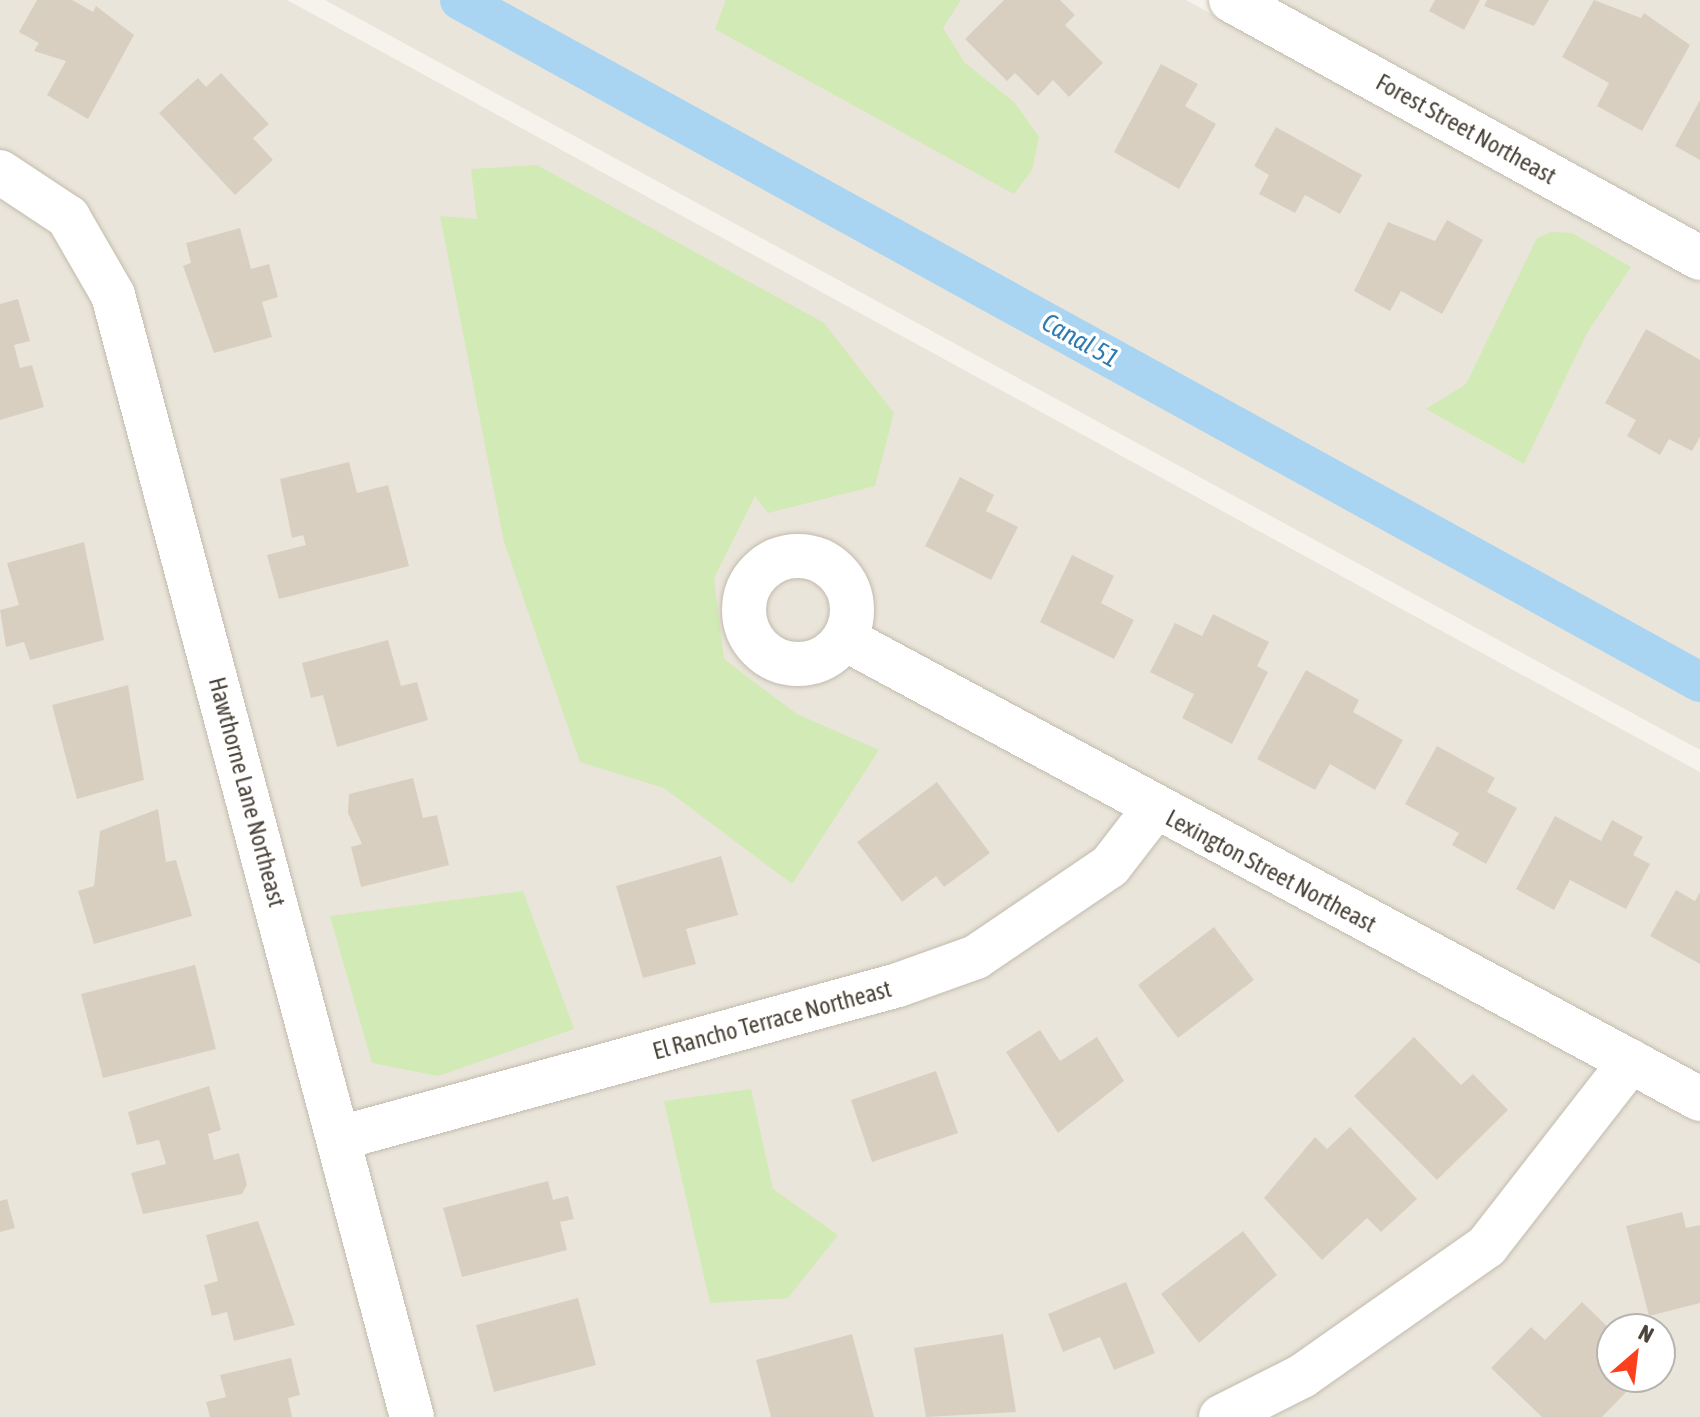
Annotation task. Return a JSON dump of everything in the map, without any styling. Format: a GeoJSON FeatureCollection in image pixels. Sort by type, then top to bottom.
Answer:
{"type":"FeatureCollection","features":[{"type":"Feature","properties":{"kind":"street","name":"Forest Street Northeast"},"geometry":{"type":"LineString","coordinates":[[1231,0],[1700,258]]}},
{"type":"Feature","properties":{"kind":"street","name":"Hawthorne Lane Northeast"},"geometry":{"type":"LineString","coordinates":[[18,182],[95,252],[113,295],[412,1417]]}},
{"type":"Feature","properties":{"kind":"street","name":"Lexington Street Northeast"},"geometry":{"type":"LineString","coordinates":[[845,639],[1154,809],[1700,1099]]}},
{"type":"Feature","properties":{"kind":"street","name":"El Rancho Terrace Northeast"},"geometry":{"type":"LineString","coordinates":[[340,1138],[898,985],[976,957],[1110,866],[1154,809]]}},
{"type":"Feature","properties":{"kind":"street"},"geometry":{"type":"LineString","coordinates":[[1221,1417],[1302,1376],[1487,1246],[1631,1061]]}},
{"type":"Feature","properties":{"kind":"shaded area"},"geometry":{"type":"Polygon","coordinates":[[[0,0],[287,0],[1700,772],[1700,1417],[0,1417],[0,0]]]}},
{"type":"Feature","properties":{"kind":"shaded area"},"geometry":{"type":"Polygon","coordinates":[[[325,0],[1186,0],[1700,283],[1700,750],[325,0]]]}},
{"type":"Feature","properties":{"kind":"shaded area"},"geometry":{"type":"Polygon","coordinates":[[[1278,0],[1700,0],[1700,232],[1278,0]]]}},
{"type":"Feature","properties":{"kind":"green space"},"geometry":{"type":"Polygon","coordinates":[[[726,0],[961,0],[943,28],[965,63],[1014,102],[1039,137],[1032,170],[1014,194],[715,29],[726,0]]]}},
{"type":"Feature","properties":{"kind":"green space"},"geometry":{"type":"Polygon","coordinates":[[[537,165],[824,323],[894,413],[875,486],[768,513],[755,496],[714,578],[724,659],[797,714],[879,750],[792,884],[664,788],[580,762],[504,542],[440,216],[477,219],[471,169],[537,165]]]}},
{"type":"Feature","properties":{"kind":"green space"},"geometry":{"type":"Polygon","coordinates":[[[1551,232],[1572,233],[1631,267],[1587,333],[1524,464],[1426,409],[1466,384],[1537,238],[1551,232]]]}},
{"type":"Feature","properties":{"kind":"green space"},"geometry":{"type":"Polygon","coordinates":[[[523,891],[574,1029],[438,1076],[372,1063],[330,916],[523,891]]]}},
{"type":"Feature","properties":{"kind":"green space"},"geometry":{"type":"Polygon","coordinates":[[[751,1089],[773,1189],[838,1235],[788,1298],[710,1303],[664,1101],[751,1089]]]}},
{"type":"Feature","properties":{"kind":"building"},"geometry":{"type":"Polygon","coordinates":[[[37,0],[72,0],[93,12],[96,6],[134,35],[88,119],[47,95],[66,61],[34,51],[39,43],[19,32],[37,0]]]}},
{"type":"Feature","properties":{"kind":"building"},"geometry":{"type":"Polygon","coordinates":[[[1004,0],[1060,0],[1075,15],[1065,25],[1103,63],[1069,97],[1053,80],[1038,96],[1015,73],[1007,81],[965,39],[1004,0]]]}},
{"type":"Feature","properties":{"kind":"building"},"geometry":{"type":"Polygon","coordinates":[[[1435,0],[1480,0],[1464,30],[1429,11],[1435,0]]]}},
{"type":"Feature","properties":{"kind":"building"},"geometry":{"type":"Polygon","coordinates":[[[1487,0],[1549,0],[1534,26],[1484,6],[1487,0]]]}},
{"type":"Feature","properties":{"kind":"building"},"geometry":{"type":"Polygon","coordinates":[[[1594,0],[1641,18],[1644,13],[1690,45],[1642,131],[1597,106],[1609,83],[1562,57],[1594,0]]]}},
{"type":"Feature","properties":{"kind":"building"},"geometry":{"type":"Polygon","coordinates":[[[1161,64],[1198,84],[1185,106],[1216,124],[1179,189],[1114,152],[1161,64]]]}},
{"type":"Feature","properties":{"kind":"building"},"geometry":{"type":"Polygon","coordinates":[[[221,73],[269,124],[253,138],[273,160],[235,195],[159,113],[198,78],[206,87],[221,73]]]}},
{"type":"Feature","properties":{"kind":"building"},"geometry":{"type":"Polygon","coordinates":[[[1700,100],[1700,160],[1675,146],[1700,100]]]}},
{"type":"Feature","properties":{"kind":"building"},"geometry":{"type":"Polygon","coordinates":[[[1276,127],[1362,175],[1340,214],[1305,195],[1295,213],[1259,194],[1269,175],[1254,166],[1276,127]]]}},
{"type":"Feature","properties":{"kind":"building"},"geometry":{"type":"Polygon","coordinates":[[[1447,220],[1483,240],[1442,314],[1401,291],[1390,311],[1354,291],[1388,222],[1435,241],[1447,220]]]}},
{"type":"Feature","properties":{"kind":"building"},"geometry":{"type":"Polygon","coordinates":[[[240,228],[251,269],[269,264],[278,297],[262,302],[272,337],[214,353],[183,266],[191,263],[186,243],[240,228]]]}},
{"type":"Feature","properties":{"kind":"building"},"geometry":{"type":"Polygon","coordinates":[[[18,299],[30,341],[14,345],[20,368],[32,365],[44,407],[0,420],[0,304],[18,299]]]}},
{"type":"Feature","properties":{"kind":"building"},"geometry":{"type":"Polygon","coordinates":[[[1646,329],[1700,360],[1700,437],[1692,451],[1669,439],[1660,455],[1627,436],[1636,420],[1605,403],[1646,329]]]}},
{"type":"Feature","properties":{"kind":"building"},"geometry":{"type":"Polygon","coordinates":[[[349,462],[357,493],[388,485],[409,566],[279,599],[267,555],[306,545],[303,535],[292,538],[280,479],[349,462]]]}},
{"type":"Feature","properties":{"kind":"building"},"geometry":{"type":"Polygon","coordinates":[[[960,477],[994,495],[986,511],[1018,527],[991,580],[925,546],[960,477]]]}},
{"type":"Feature","properties":{"kind":"building"},"geometry":{"type":"Polygon","coordinates":[[[84,542],[104,640],[30,660],[24,642],[6,647],[0,610],[19,605],[7,563],[84,542]]]}},
{"type":"Feature","properties":{"kind":"building"},"geometry":{"type":"Polygon","coordinates":[[[1072,555],[1114,576],[1101,603],[1134,620],[1114,659],[1040,622],[1072,555]]]}},
{"type":"Feature","properties":{"kind":"building"},"geometry":{"type":"Polygon","coordinates":[[[1213,614],[1269,642],[1257,666],[1268,672],[1232,744],[1182,718],[1194,694],[1150,672],[1175,623],[1202,636],[1213,614]]]}},
{"type":"Feature","properties":{"kind":"building"},"geometry":{"type":"Polygon","coordinates":[[[388,640],[401,686],[417,682],[428,720],[337,747],[323,695],[311,698],[302,663],[388,640]]]}},
{"type":"Feature","properties":{"kind":"building"},"geometry":{"type":"Polygon","coordinates":[[[1306,670],[1359,700],[1353,712],[1403,740],[1375,790],[1330,764],[1315,790],[1257,759],[1306,670]]]}},
{"type":"Feature","properties":{"kind":"building"},"geometry":{"type":"Polygon","coordinates":[[[128,685],[144,780],[77,799],[52,705],[128,685]]]}},
{"type":"Feature","properties":{"kind":"building"},"geometry":{"type":"Polygon","coordinates":[[[1437,746],[1495,778],[1487,792],[1517,808],[1486,864],[1452,845],[1459,833],[1405,804],[1437,746]]]}},
{"type":"Feature","properties":{"kind":"building"},"geometry":{"type":"Polygon","coordinates":[[[413,778],[423,818],[437,815],[449,865],[361,887],[351,847],[362,844],[348,813],[349,794],[413,778]]]}},
{"type":"Feature","properties":{"kind":"building"},"geometry":{"type":"Polygon","coordinates":[[[937,782],[990,853],[944,887],[936,876],[902,902],[857,842],[937,782]]]}},
{"type":"Feature","properties":{"kind":"building"},"geometry":{"type":"Polygon","coordinates":[[[158,809],[166,862],[176,860],[192,916],[94,944],[78,891],[94,886],[100,831],[158,809]]]}},
{"type":"Feature","properties":{"kind":"building"},"geometry":{"type":"Polygon","coordinates":[[[1555,816],[1601,841],[1612,820],[1643,837],[1633,855],[1650,864],[1626,909],[1570,880],[1554,910],[1516,889],[1555,816]]]}},
{"type":"Feature","properties":{"kind":"building"},"geometry":{"type":"Polygon","coordinates":[[[721,856],[738,915],[686,929],[696,964],[643,978],[616,886],[721,856]]]}},
{"type":"Feature","properties":{"kind":"building"},"geometry":{"type":"Polygon","coordinates":[[[1676,890],[1695,901],[1700,892],[1700,964],[1650,936],[1676,890]]]}},
{"type":"Feature","properties":{"kind":"building"},"geometry":{"type":"Polygon","coordinates":[[[1214,927],[1254,980],[1178,1038],[1138,985],[1214,927]]]}},
{"type":"Feature","properties":{"kind":"building"},"geometry":{"type":"Polygon","coordinates":[[[195,965],[216,1049],[103,1078],[81,994],[195,965]]]}},
{"type":"Feature","properties":{"kind":"building"},"geometry":{"type":"Polygon","coordinates":[[[1040,1030],[1060,1061],[1097,1037],[1124,1081],[1058,1133],[1006,1052],[1040,1030]]]}},
{"type":"Feature","properties":{"kind":"building"},"geometry":{"type":"Polygon","coordinates":[[[1414,1037],[1461,1085],[1473,1074],[1508,1110],[1437,1180],[1354,1096],[1414,1037]]]}},
{"type":"Feature","properties":{"kind":"building"},"geometry":{"type":"Polygon","coordinates":[[[936,1071],[958,1133],[872,1162],[851,1100],[936,1071]]]}},
{"type":"Feature","properties":{"kind":"building"},"geometry":{"type":"Polygon","coordinates":[[[209,1086],[221,1130],[208,1134],[214,1160],[239,1153],[247,1185],[242,1194],[143,1214],[131,1173],[166,1164],[159,1140],[137,1145],[128,1112],[209,1086]]]}},
{"type":"Feature","properties":{"kind":"building"},"geometry":{"type":"Polygon","coordinates":[[[1350,1127],[1417,1199],[1381,1232],[1367,1218],[1322,1260],[1264,1198],[1315,1137],[1327,1149],[1350,1127]]]}},
{"type":"Feature","properties":{"kind":"building"},"geometry":{"type":"Polygon","coordinates":[[[548,1181],[553,1200],[568,1196],[574,1219],[560,1222],[567,1250],[462,1277],[443,1208],[548,1181]]]}},
{"type":"Feature","properties":{"kind":"building"},"geometry":{"type":"Polygon","coordinates":[[[7,1199],[15,1228],[0,1232],[0,1201],[7,1199]]]}},
{"type":"Feature","properties":{"kind":"building"},"geometry":{"type":"Polygon","coordinates":[[[1682,1212],[1686,1228],[1700,1225],[1700,1303],[1648,1313],[1626,1226],[1682,1212]]]}},
{"type":"Feature","properties":{"kind":"building"},"geometry":{"type":"Polygon","coordinates":[[[258,1221],[295,1325],[234,1341],[227,1312],[212,1316],[204,1285],[218,1281],[206,1235],[258,1221]]]}},
{"type":"Feature","properties":{"kind":"building"},"geometry":{"type":"Polygon","coordinates":[[[1243,1231],[1277,1275],[1199,1343],[1161,1294],[1243,1231]]]}},
{"type":"Feature","properties":{"kind":"building"},"geometry":{"type":"Polygon","coordinates":[[[1126,1282],[1155,1353],[1114,1370],[1100,1337],[1063,1352],[1048,1314],[1126,1282]]]}},
{"type":"Feature","properties":{"kind":"building"},"geometry":{"type":"Polygon","coordinates":[[[578,1298],[596,1365],[494,1392],[476,1325],[578,1298]]]}},
{"type":"Feature","properties":{"kind":"building"},"geometry":{"type":"Polygon","coordinates":[[[1582,1302],[1596,1316],[1596,1393],[1625,1393],[1602,1417],[1542,1417],[1491,1368],[1531,1327],[1545,1340],[1582,1302]]]}},
{"type":"Feature","properties":{"kind":"building"},"geometry":{"type":"Polygon","coordinates":[[[852,1334],[874,1417],[771,1417],[756,1360],[852,1334]]]}},
{"type":"Feature","properties":{"kind":"building"},"geometry":{"type":"Polygon","coordinates":[[[1003,1334],[1016,1412],[926,1417],[914,1348],[1003,1334]]]}},
{"type":"Feature","properties":{"kind":"building"},"geometry":{"type":"Polygon","coordinates":[[[291,1358],[300,1395],[288,1398],[292,1417],[210,1417],[206,1402],[226,1397],[220,1375],[291,1358]]]}},
{"type":"Feature","properties":{"kind":"waterway","name":"Canal 51"},"geometry":{"type":"LineString","coordinates":[[460,0],[1700,682]]}}]}
